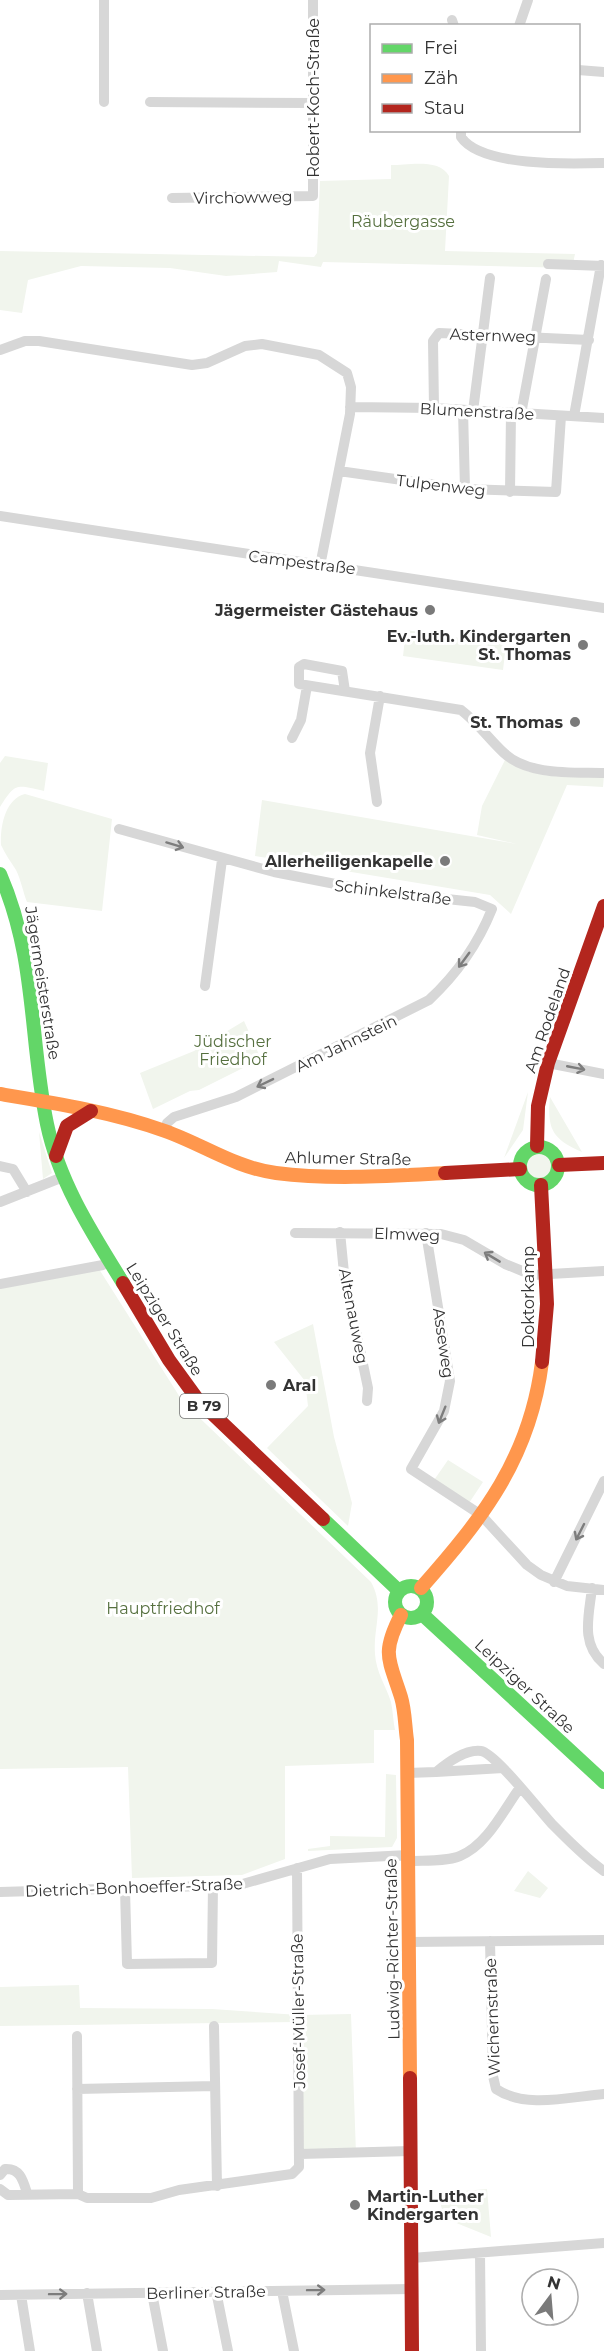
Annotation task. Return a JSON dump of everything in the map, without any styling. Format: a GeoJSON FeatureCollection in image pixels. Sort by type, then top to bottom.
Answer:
{"type":"FeatureCollection","features":[{"type":"Feature","properties":{"kind":"main road","name":"Jägermeisterstraße"},"geometry":{"type":"LineString","coordinates":[[0,874],[13,904],[22,943],[43,1100]]}},
{"type":"Feature","properties":{"kind":"main road","name":"Am Rodeland"},"geometry":{"type":"LineString","coordinates":[[537,1146],[538,1106],[548,1063],[604,906]]}},
{"type":"Feature","properties":{"kind":"main road","name":"Ahlumer Straße"},"geometry":{"type":"LineString","coordinates":[[0,1094],[43,1100],[165,1131],[240,1164],[286,1174],[370,1177],[520,1169]]}},
{"type":"Feature","properties":{"kind":"main road","name":"Leipziger Straße"},"geometry":{"type":"LineString","coordinates":[[43,1100],[56,1157],[78,1208],[173,1365],[198,1400],[399,1591]]}},
{"type":"Feature","properties":{"kind":"main road"},"geometry":{"type":"LineString","coordinates":[[56,1157],[67,1126],[91,1111]]}},
{"type":"Feature","properties":{"kind":"main road"},"geometry":{"type":"LineString","coordinates":[[537,1146],[552,1151],[559,1164],[553,1180],[541,1185],[527,1181],[520,1169],[523,1156],[529,1149],[537,1146]]}},
{"type":"Feature","properties":{"kind":"main road"},"geometry":{"type":"LineString","coordinates":[[559,1164],[604,1163]]}},
{"type":"Feature","properties":{"kind":"main road","name":"Doktorkamp"},"geometry":{"type":"LineString","coordinates":[[421,1588],[498,1492],[520,1450],[540,1387],[548,1314],[541,1185]]}},
{"type":"Feature","properties":{"kind":"main road"},"geometry":{"type":"LineString","coordinates":[[409,1585],[421,1588],[428,1601],[422,1614],[412,1618],[401,1615],[395,1601],[399,1591],[409,1585]]}},
{"type":"Feature","properties":{"kind":"main road","name":"Leipziger Straße"},"geometry":{"type":"LineString","coordinates":[[422,1614],[604,1782]]}},
{"type":"Feature","properties":{"kind":"main road","name":"Ludwig-Richter-Straße"},"geometry":{"type":"LineString","coordinates":[[401,1615],[392,1634],[388,1660],[391,1675],[401,1698],[406,1734],[412,2351]]}},
{"type":"Feature","properties":{"kind":"street"},"geometry":{"type":"LineString","coordinates":[[104,0],[104,102]]}},
{"type":"Feature","properties":{"kind":"street","name":"Robert-Koch-Straße"},"geometry":{"type":"LineString","coordinates":[[313,0],[313,196]]}},
{"type":"Feature","properties":{"kind":"street"},"geometry":{"type":"LineString","coordinates":[[520,24],[528,0]]}},
{"type":"Feature","properties":{"kind":"street"},"geometry":{"type":"LineString","coordinates":[[580,70],[604,72]]}},
{"type":"Feature","properties":{"kind":"street"},"geometry":{"type":"LineString","coordinates":[[150,102],[313,103]]}},
{"type":"Feature","properties":{"kind":"street"},"geometry":{"type":"LineString","coordinates":[[461,134],[470,145],[517,160],[537,164],[604,163]]}},
{"type":"Feature","properties":{"kind":"street","name":"Virchowweg"},"geometry":{"type":"LineString","coordinates":[[172,198],[313,196]]}},
{"type":"Feature","properties":{"kind":"street"},"geometry":{"type":"LineString","coordinates":[[548,264],[603,266],[574,416]]}},
{"type":"Feature","properties":{"kind":"street"},"geometry":{"type":"LineString","coordinates":[[465,489],[468,410],[490,278]]}},
{"type":"Feature","properties":{"kind":"street"},"geometry":{"type":"LineString","coordinates":[[510,492],[516,414],[546,279]]}},
{"type":"Feature","properties":{"kind":"street","name":"Asternweg"},"geometry":{"type":"LineString","coordinates":[[434,408],[433,341],[435,335],[439,333],[589,340]]}},
{"type":"Feature","properties":{"kind":"street"},"geometry":{"type":"LineString","coordinates":[[0,350],[19,342],[39,341],[192,365],[207,363],[245,346],[274,345],[319,355],[340,367],[350,380],[350,407],[321,566]]}},
{"type":"Feature","properties":{"kind":"street","name":"Blumenstraße"},"geometry":{"type":"LineString","coordinates":[[350,407],[434,408],[604,418]]}},
{"type":"Feature","properties":{"kind":"street","name":"Tulpenweg"},"geometry":{"type":"LineString","coordinates":[[339,471],[465,489],[556,492],[561,416]]}},
{"type":"Feature","properties":{"kind":"street","name":"Campestraße"},"geometry":{"type":"LineString","coordinates":[[0,516],[604,608]]}},
{"type":"Feature","properties":{"kind":"street"},"geometry":{"type":"LineString","coordinates":[[345,691],[342,672],[304,664],[299,667],[297,676],[299,684],[461,710],[478,724],[503,753],[520,764],[540,770],[604,773]]}},
{"type":"Feature","properties":{"kind":"street"},"geometry":{"type":"LineString","coordinates":[[291,738],[301,720],[307,686]]}},
{"type":"Feature","properties":{"kind":"street"},"geometry":{"type":"LineString","coordinates":[[377,802],[370,753],[380,696]]}},
{"type":"Feature","properties":{"kind":"street","name":"Schinkelstraße"},"geometry":{"type":"LineString","coordinates":[[119,829],[222,860],[332,884],[475,902],[492,909]]}},
{"type":"Feature","properties":{"kind":"street"},"geometry":{"type":"LineString","coordinates":[[206,986],[222,860]]}},
{"type":"Feature","properties":{"kind":"street","name":"Am Jahnstein"},"geometry":{"type":"LineString","coordinates":[[165,1131],[167,1123],[174,1117],[236,1097],[429,1000],[451,979],[471,951],[492,909]]}},
{"type":"Feature","properties":{"kind":"street"},"geometry":{"type":"LineString","coordinates":[[548,1063],[604,1074]]}},
{"type":"Feature","properties":{"kind":"street"},"geometry":{"type":"LineString","coordinates":[[0,1166],[13,1169],[27,1192]]}},
{"type":"Feature","properties":{"kind":"street"},"geometry":{"type":"LineString","coordinates":[[0,1202],[63,1177]]}},
{"type":"Feature","properties":{"kind":"street","name":"Altenauweg"},"geometry":{"type":"LineString","coordinates":[[340,1232],[344,1273],[368,1388],[367,1401]]}},
{"type":"Feature","properties":{"kind":"street","name":"Elmweg"},"geometry":{"type":"LineString","coordinates":[[295,1233],[426,1233],[452,1236],[520,1271],[546,1275],[604,1271]]}},
{"type":"Feature","properties":{"kind":"street","name":"Asseweg"},"geometry":{"type":"LineString","coordinates":[[426,1233],[450,1381],[442,1417],[411,1469],[481,1515],[527,1565],[554,1582]]}},
{"type":"Feature","properties":{"kind":"street"},"geometry":{"type":"LineString","coordinates":[[0,1284],[103,1265],[110,1261]]}},
{"type":"Feature","properties":{"kind":"street"},"geometry":{"type":"LineString","coordinates":[[604,1481],[554,1582],[598,1589],[587,1633],[591,1648],[604,1664]]}},
{"type":"Feature","properties":{"kind":"street"},"geometry":{"type":"LineString","coordinates":[[436,1772],[447,1763],[471,1752],[482,1751],[490,1755],[554,1826],[604,1871]]}},
{"type":"Feature","properties":{"kind":"street"},"geometry":{"type":"LineString","coordinates":[[407,1773],[503,1768]]}},
{"type":"Feature","properties":{"kind":"street","name":"Dietrich-Bonhoeffer-Straße"},"geometry":{"type":"LineString","coordinates":[[0,1892],[125,1889],[250,1882],[330,1859],[448,1859],[460,1856],[485,1836],[519,1789]]}},
{"type":"Feature","properties":{"kind":"street","name":"Josef-Müller-Straße"},"geometry":{"type":"LineString","coordinates":[[297,1868],[300,2154]]}},
{"type":"Feature","properties":{"kind":"street"},"geometry":{"type":"LineString","coordinates":[[125,1889],[127,1964],[212,1963],[213,1885]]}},
{"type":"Feature","properties":{"kind":"street"},"geometry":{"type":"LineString","coordinates":[[409,1942],[604,1940]]}},
{"type":"Feature","properties":{"kind":"street","name":"Wichernstraße"},"geometry":{"type":"LineString","coordinates":[[490,1941],[493,2076],[496,2089],[510,2098],[529,2101],[604,2094]]}},
{"type":"Feature","properties":{"kind":"street"},"geometry":{"type":"LineString","coordinates":[[214,2026],[217,2186]]}},
{"type":"Feature","properties":{"kind":"street"},"geometry":{"type":"LineString","coordinates":[[77,2036],[78,2194]]}},
{"type":"Feature","properties":{"kind":"street"},"geometry":{"type":"LineString","coordinates":[[77,2089],[216,2086]]}},
{"type":"Feature","properties":{"kind":"street"},"geometry":{"type":"LineString","coordinates":[[0,2189],[8,2195],[78,2194],[87,2198],[151,2198],[179,2190],[292,2174],[299,2167],[300,2154],[410,2151]]}},
{"type":"Feature","properties":{"kind":"street"},"geometry":{"type":"LineString","coordinates":[[0,2175],[4,2169],[13,2168],[18,2172],[27,2193]]}},
{"type":"Feature","properties":{"kind":"street"},"geometry":{"type":"LineString","coordinates":[[412,2258],[604,2244]]}},
{"type":"Feature","properties":{"kind":"street"},"geometry":{"type":"LineString","coordinates":[[480,2253],[481,2351]]}},
{"type":"Feature","properties":{"kind":"street","name":"Berliner Straße"},"geometry":{"type":"LineString","coordinates":[[0,2295],[412,2289]]}},
{"type":"Feature","properties":{"kind":"street"},"geometry":{"type":"LineString","coordinates":[[282,2290],[294,2351]]}},
{"type":"Feature","properties":{"kind":"street"},"geometry":{"type":"LineString","coordinates":[[216,2291],[228,2351]]}},
{"type":"Feature","properties":{"kind":"street"},"geometry":{"type":"LineString","coordinates":[[87,2293],[97,2351]]}},
{"type":"Feature","properties":{"kind":"street"},"geometry":{"type":"LineString","coordinates":[[152,2293],[163,2351]]}},
{"type":"Feature","properties":{"kind":"street"},"geometry":{"type":"LineString","coordinates":[[21,2295],[30,2351]]}},
{"type":"Feature","properties":{"kind":"green space","name":"Räubergasse"},"geometry":{"type":"Polygon","coordinates":[[[391,165],[431,165],[445,170],[449,176],[445,251],[575,254],[572,268],[323,262],[321,267],[279,261],[277,272],[226,276],[170,268],[81,266],[28,280],[22,313],[0,310],[0,251],[314,257],[317,253],[320,181],[391,179],[391,165]]]}},
{"type":"Feature","properties":{"kind":"green space"},"geometry":{"type":"Polygon","coordinates":[[[406,630],[506,645],[503,670],[403,656],[406,630]]]}},
{"type":"Feature","properties":{"kind":"green space"},"geometry":{"type":"Polygon","coordinates":[[[5,756],[48,763],[44,791],[18,787],[10,793],[0,807],[0,763],[5,756]]]}},
{"type":"Feature","properties":{"kind":"green space"},"geometry":{"type":"Polygon","coordinates":[[[505,760],[529,772],[604,775],[603,787],[567,785],[511,914],[490,895],[255,856],[262,800],[517,844],[477,835],[482,806],[505,760]]]}},
{"type":"Feature","properties":{"kind":"green space"},"geometry":{"type":"Polygon","coordinates":[[[25,794],[112,819],[102,911],[27,902],[16,870],[1,845],[3,822],[8,808],[18,797],[25,794]]]}},
{"type":"Feature","properties":{"kind":"green space","name":"Jüdischer Friedhof"},"geometry":{"type":"Polygon","coordinates":[[[244,1021],[261,1059],[199,1090],[190,1091],[153,1109],[140,1073],[194,1051],[244,1021]]]}},
{"type":"Feature","properties":{"kind":"green space"},"geometry":{"type":"Polygon","coordinates":[[[528,1092],[523,1130],[504,1158],[528,1092]]]}},
{"type":"Feature","properties":{"kind":"green space"},"geometry":{"type":"Polygon","coordinates":[[[550,1097],[582,1152],[564,1142],[554,1132],[550,1117],[550,1097]]]}},
{"type":"Feature","properties":{"kind":"green space"},"geometry":{"type":"Polygon","coordinates":[[[39,1132],[52,1173],[43,1179],[39,1132]]]}},
{"type":"Feature","properties":{"kind":"green space"},"geometry":{"type":"Polygon","coordinates":[[[539,1152],[549,1155],[552,1165],[549,1175],[539,1178],[529,1175],[526,1165],[529,1155],[539,1152]]]}},
{"type":"Feature","properties":{"kind":"green space","name":"Hauptfriedhof"},"geometry":{"type":"Polygon","coordinates":[[[99,1269],[183,1402],[371,1582],[375,1591],[378,1609],[376,1661],[391,1702],[395,1730],[374,1730],[374,1763],[285,1766],[285,1859],[242,1875],[132,1878],[128,1767],[0,1769],[0,1287],[99,1269]]]}},
{"type":"Feature","properties":{"kind":"green space"},"geometry":{"type":"Polygon","coordinates":[[[313,1324],[334,1437],[352,1503],[348,1526],[267,1448],[308,1406],[305,1381],[274,1342],[313,1324]]]}},
{"type":"Feature","properties":{"kind":"green space"},"geometry":{"type":"Polygon","coordinates":[[[448,1460],[483,1482],[467,1506],[432,1483],[448,1460]]]}},
{"type":"Feature","properties":{"kind":"green space"},"geometry":{"type":"Polygon","coordinates":[[[386,1774],[396,1775],[397,1838],[392,1847],[308,1851],[308,1849],[330,1846],[330,1836],[385,1837],[386,1774]]]}},
{"type":"Feature","properties":{"kind":"green space"},"geometry":{"type":"Polygon","coordinates":[[[528,1871],[548,1888],[540,1898],[514,1891],[528,1871]]]}},
{"type":"Feature","properties":{"kind":"green space"},"geometry":{"type":"Polygon","coordinates":[[[79,1985],[80,2008],[212,2009],[299,2015],[351,2014],[356,2153],[300,2154],[298,2022],[0,2026],[0,1987],[79,1985]]]}},
{"type":"Feature","properties":{"kind":"green space"},"geometry":{"type":"Polygon","coordinates":[[[487,2189],[491,2237],[444,2218],[438,2193],[487,2189]]]}},
{"type":"Feature","properties":{"kind":"traffic: fast"},"geometry":{"type":"LineString","coordinates":[[0,874],[12,906],[26,968],[41,1092],[52,1145],[68,1187],[123,1283]]}},
{"type":"Feature","properties":{"kind":"traffic: fast"},"geometry":{"type":"LineString","coordinates":[[539,1147],[553,1152],[558,1166],[553,1180],[539,1185],[525,1180],[520,1166],[525,1152],[539,1147]]}},
{"type":"Feature","properties":{"kind":"traffic: fast"},"geometry":{"type":"LineString","coordinates":[[323,1519],[399,1591]]}},
{"type":"Feature","properties":{"kind":"traffic: fast"},"geometry":{"type":"LineString","coordinates":[[411,1586],[423,1590],[427,1602],[423,1614],[411,1618],[399,1614],[395,1602],[399,1590],[411,1586]]}},
{"type":"Feature","properties":{"kind":"traffic: fast"},"geometry":{"type":"LineString","coordinates":[[422,1614],[604,1782]]}},
{"type":"Feature","properties":{"kind":"traffic: slow"},"geometry":{"type":"LineString","coordinates":[[0,1094],[125,1118],[179,1136],[247,1166],[276,1173],[339,1177],[445,1173]]}},
{"type":"Feature","properties":{"kind":"traffic: slow"},"geometry":{"type":"LineString","coordinates":[[421,1588],[483,1511],[515,1457],[527,1428],[542,1362]]}},
{"type":"Feature","properties":{"kind":"traffic: slow"},"geometry":{"type":"LineString","coordinates":[[401,1615],[391,1639],[389,1656],[402,1702],[407,1740],[410,2078]]}},
{"type":"Feature","properties":{"kind":"traffic: jam"},"geometry":{"type":"LineString","coordinates":[[537,1146],[538,1106],[548,1063],[604,906]]}},
{"type":"Feature","properties":{"kind":"traffic: jam"},"geometry":{"type":"LineString","coordinates":[[56,1156],[67,1126],[91,1111]]}},
{"type":"Feature","properties":{"kind":"traffic: jam"},"geometry":{"type":"LineString","coordinates":[[559,1165],[604,1163]]}},
{"type":"Feature","properties":{"kind":"traffic: jam"},"geometry":{"type":"LineString","coordinates":[[445,1173],[520,1169]]}},
{"type":"Feature","properties":{"kind":"traffic: jam"},"geometry":{"type":"LineString","coordinates":[[541,1185],[547,1304],[542,1362]]}},
{"type":"Feature","properties":{"kind":"traffic: jam"},"geometry":{"type":"LineString","coordinates":[[123,1283],[169,1360],[198,1400],[323,1519]]}},
{"type":"Feature","properties":{"kind":"traffic: jam"},"geometry":{"type":"LineString","coordinates":[[410,2078],[412,2351]]}},
{"type":"Feature","properties":{"kind":"place","name":"Jägermeister Gästehaus"},"geometry":{"type":"Point","coordinates":[430,610]}},
{"type":"Feature","properties":{"kind":"place","name":"Ev.-luth. Kindergarten St. Thomas"},"geometry":{"type":"Point","coordinates":[583,645]}},
{"type":"Feature","properties":{"kind":"place","name":"St. Thomas"},"geometry":{"type":"Point","coordinates":[575,722]}},
{"type":"Feature","properties":{"kind":"place","name":"Allerheiligenkapelle"},"geometry":{"type":"Point","coordinates":[445,861]}},
{"type":"Feature","properties":{"kind":"place","name":"Aral"},"geometry":{"type":"Point","coordinates":[271,1385]}},
{"type":"Feature","properties":{"kind":"place","name":"Martin-Luther Kindergarten"},"geometry":{"type":"Point","coordinates":[355,2205]}}]}
